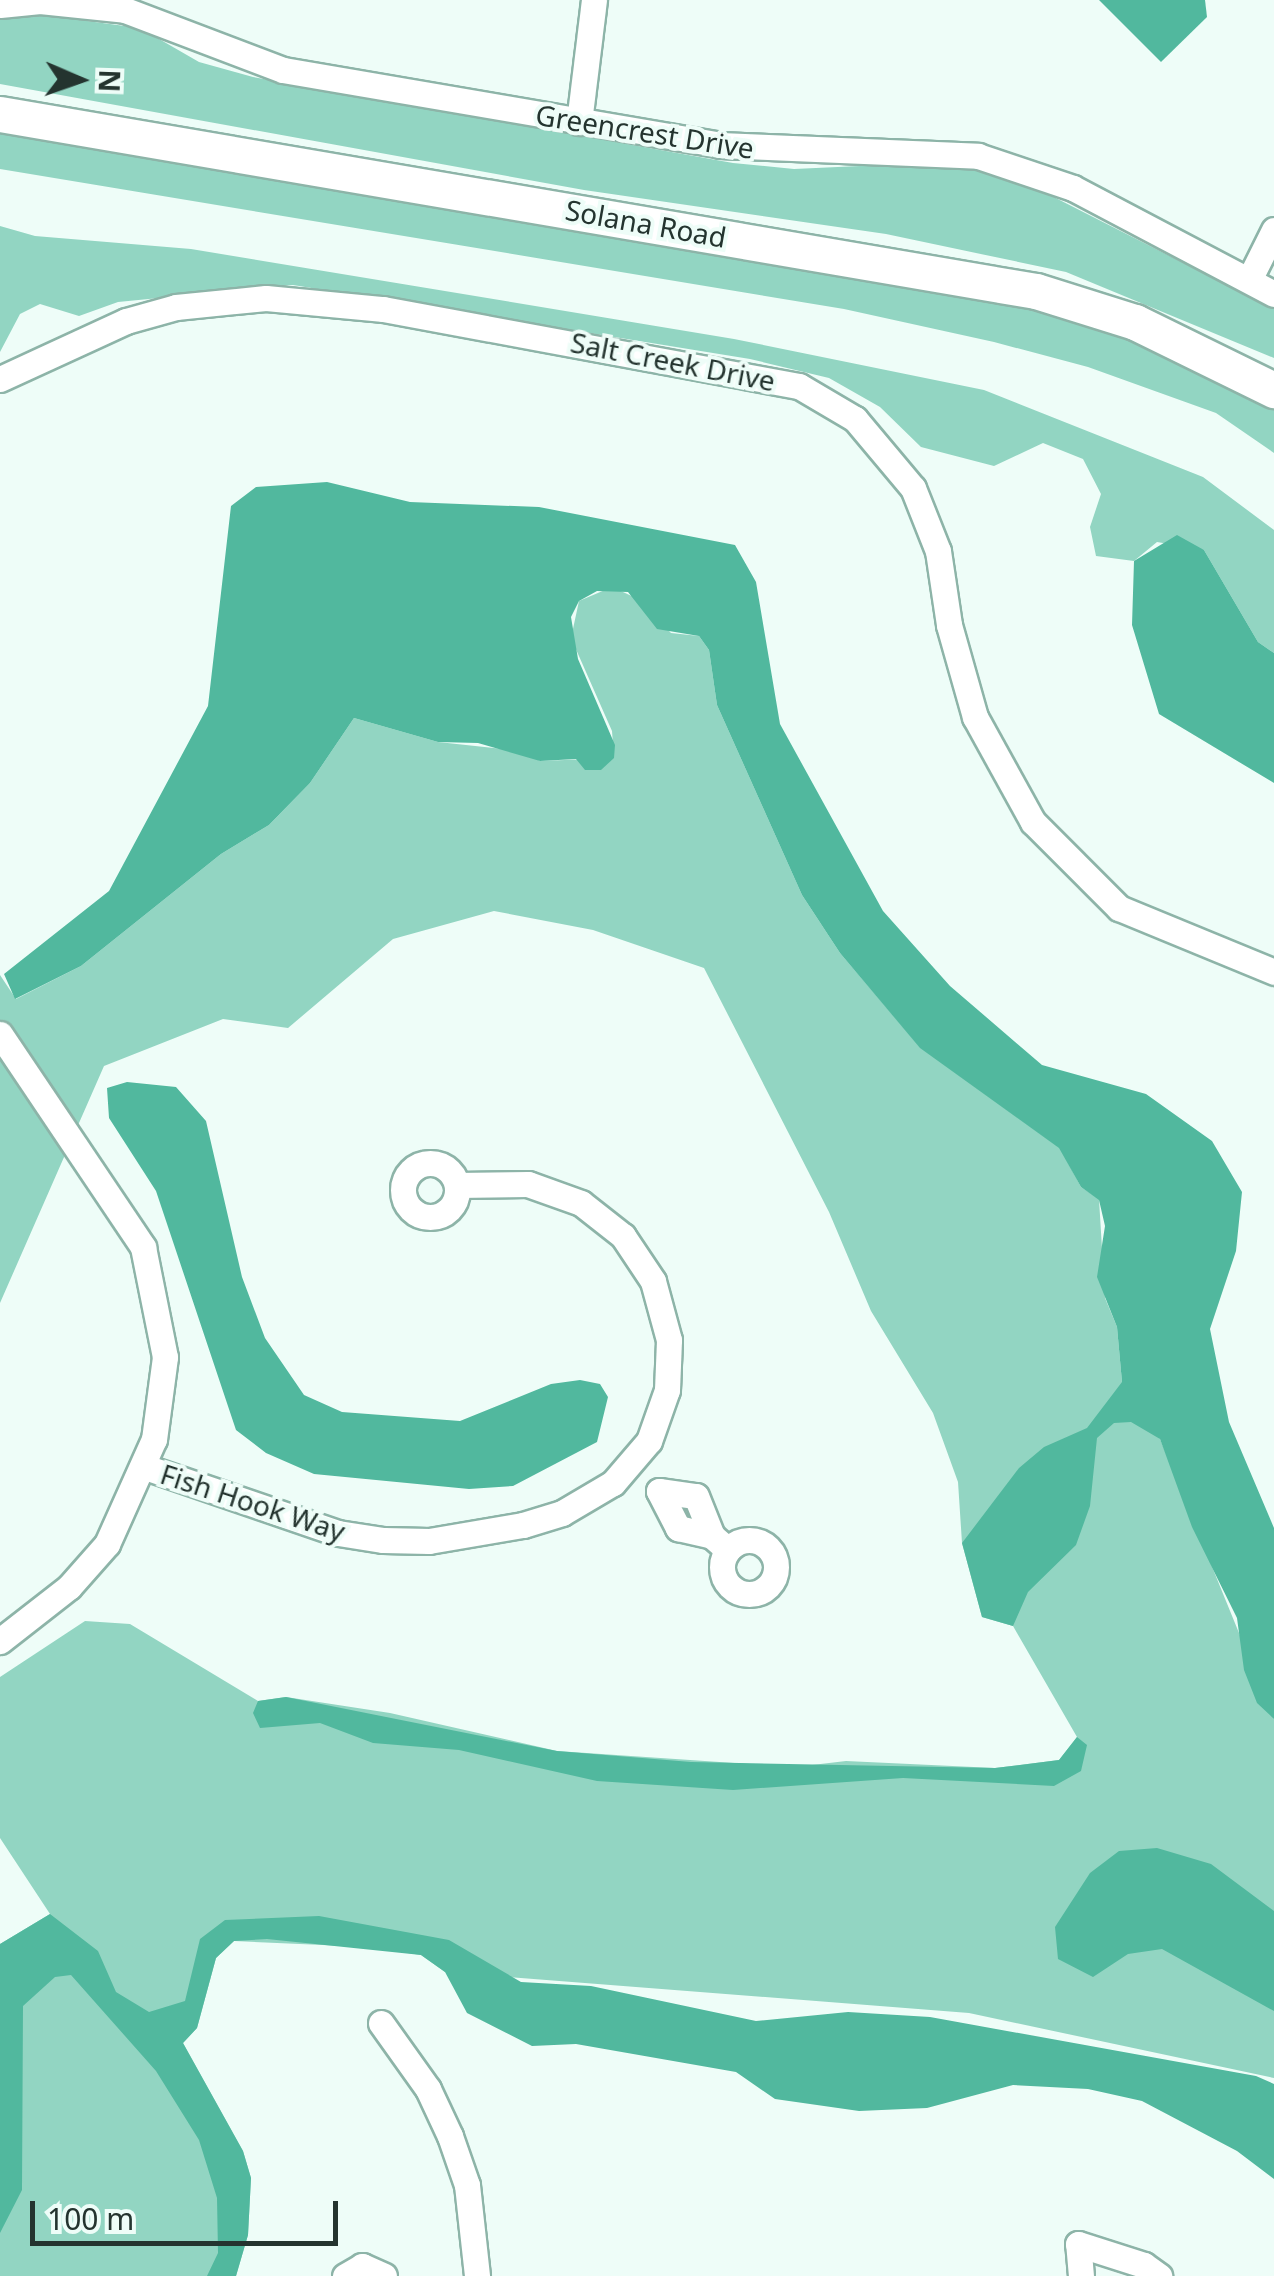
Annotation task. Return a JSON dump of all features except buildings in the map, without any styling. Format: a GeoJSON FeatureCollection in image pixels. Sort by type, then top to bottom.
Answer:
{"type":"FeatureCollection","features":[{"type":"Feature","properties":{"kind":"street"},"geometry":{"type":"LineString","coordinates":[[579,122],[594,0]]}},
{"type":"Feature","properties":{"kind":"street","name":"Greencrest Drive"},"geometry":{"type":"LineString","coordinates":[[0,5],[40,1],[125,10],[283,70],[750,149],[932,150],[978,156],[1073,188],[1274,294]]}},
{"type":"Feature","properties":{"kind":"street","name":"Solana Road"},"geometry":{"type":"LineString","coordinates":[[0,114],[1036,291],[1135,322],[1274,390]]}},
{"type":"Feature","properties":{"kind":"street"},"geometry":{"type":"LineString","coordinates":[[1248,280],[1274,230]]}},
{"type":"Feature","properties":{"kind":"street","name":"Salt Creek Drive"},"geometry":{"type":"LineString","coordinates":[[0,380],[126,321],[176,308],[266,298],[383,309],[800,386],[856,418],[913,488],[938,551],[949,625],[975,717],[1032,822],[1118,908],[1274,972]]}},
{"type":"Feature","properties":{"kind":"street"},"geometry":{"type":"LineString","coordinates":[[0,1034],[44,1108],[124,1209],[154,1278],[164,1398],[145,1467],[90,1566],[0,1641]]}},
{"type":"Feature","properties":{"kind":"street","name":"Fish Hook Way"},"geometry":{"type":"LineString","coordinates":[[145,1467],[338,1532],[428,1541],[562,1512],[629,1467],[661,1415],[670,1365],[665,1316],[643,1262],[607,1220],[555,1191],[491,1180],[457,1185]]}},
{"type":"Feature","properties":{"kind":"street"},"geometry":{"type":"LineString","coordinates":[[629,1467],[659,1491],[678,1528],[720,1543]]}},
{"type":"Feature","properties":{"kind":"street"},"geometry":{"type":"LineString","coordinates":[[381,2023],[420,2077],[450,2136],[466,2185],[477,2276]]}},
{"type":"Feature","properties":{"kind":"street"},"geometry":{"type":"LineString","coordinates":[[1081,2276],[1078,2244],[1144,2265],[1159,2276]]}},
{"type":"Feature","properties":{"kind":"street"},"geometry":{"type":"LineString","coordinates":[[345,2276],[362,2266],[384,2276]]}},
{"type":"Feature","properties":{"kind":"shaded area"},"geometry":{"type":"Polygon","coordinates":[[[1099,0],[1205,0],[1207,17],[1161,62],[1099,0]]]}},
{"type":"Feature","properties":{"kind":"shaded area"},"geometry":{"type":"Polygon","coordinates":[[[27,13],[140,28],[199,62],[253,77],[733,163],[794,169],[925,163],[975,170],[1036,188],[1274,309],[1274,358],[1066,272],[886,234],[584,190],[0,84],[0,18],[27,13]]]}},
{"type":"Feature","properties":{"kind":"shaded area"},"geometry":{"type":"Polygon","coordinates":[[[0,129],[988,297],[1075,318],[1161,351],[1274,410],[1274,453],[1216,413],[1088,367],[994,342],[844,309],[0,169],[0,129]]]}},
{"type":"Feature","properties":{"kind":"shaded area"},"geometry":{"type":"Polygon","coordinates":[[[0,226],[35,236],[191,249],[734,339],[984,390],[1203,477],[1274,530],[1274,653],[1258,642],[1204,550],[1157,542],[1134,561],[1096,556],[1090,527],[1101,494],[1083,459],[1043,443],[994,466],[921,447],[880,407],[829,378],[750,359],[293,285],[118,302],[79,316],[40,304],[20,314],[0,352],[0,226]]]}},
{"type":"Feature","properties":{"kind":"shaded area"},"geometry":{"type":"Polygon","coordinates":[[[327,482],[410,502],[539,507],[735,545],[756,582],[780,724],[883,911],[950,986],[1042,1065],[1146,1094],[1212,1141],[1242,1192],[1236,1251],[1210,1329],[1229,1422],[1274,1528],[1274,1719],[1257,1703],[1244,1670],[1237,1618],[1192,1527],[1160,1439],[1131,1422],[1114,1423],[1097,1438],[1090,1506],[1076,1545],[1028,1592],[1013,1626],[982,1617],[962,1543],[1019,1468],[1044,1447],[1087,1428],[1122,1382],[1117,1327],[1097,1277],[1105,1226],[1099,1200],[1081,1187],[1059,1148],[920,1048],[840,953],[802,895],[717,705],[709,650],[699,636],[657,629],[628,592],[597,591],[579,601],[571,617],[578,659],[615,745],[614,758],[601,770],[585,770],[576,759],[540,761],[478,743],[438,742],[354,718],[310,783],[269,825],[221,854],[81,966],[15,999],[4,974],[109,891],[208,706],[231,506],[256,487],[327,482]]]}},
{"type":"Feature","properties":{"kind":"shaded area"},"geometry":{"type":"Polygon","coordinates":[[[1177,535],[1204,550],[1258,642],[1274,653],[1274,783],[1159,714],[1132,625],[1134,561],[1177,535]]]}},
{"type":"Feature","properties":{"kind":"shaded area"},"geometry":{"type":"Polygon","coordinates":[[[612,587],[636,598],[671,633],[699,636],[709,650],[717,705],[802,895],[840,953],[920,1047],[1060,1148],[1081,1187],[1099,1199],[1105,1298],[1117,1327],[1122,1382],[1160,1439],[1274,1719],[1274,2078],[969,2013],[445,1972],[421,1955],[368,1947],[234,1941],[216,1958],[197,2028],[183,2043],[243,2151],[251,2178],[248,2235],[236,2276],[0,2276],[0,1944],[50,1914],[0,1838],[0,1677],[85,1621],[130,1624],[258,1701],[286,1697],[390,1713],[557,1751],[795,1767],[846,1761],[995,1768],[1059,1760],[1077,1737],[1013,1626],[982,1617],[962,1543],[958,1482],[933,1413],[871,1311],[829,1212],[704,968],[593,930],[494,911],[393,939],[288,1028],[223,1019],[104,1066],[0,1303],[0,975],[16,999],[81,966],[221,854],[269,825],[310,783],[354,718],[438,742],[522,751],[540,761],[614,758],[612,731],[571,638],[579,601],[612,587]]]}},
{"type":"Feature","properties":{"kind":"shaded area"},"geometry":{"type":"Polygon","coordinates":[[[127,1082],[176,1087],[206,1121],[242,1277],[265,1338],[304,1395],[342,1412],[460,1421],[551,1384],[580,1380],[600,1384],[608,1397],[597,1442],[513,1486],[469,1489],[314,1474],[266,1453],[236,1430],[156,1191],[109,1118],[107,1088],[127,1082]]]}},
{"type":"Feature","properties":{"kind":"shaded area"},"geometry":{"type":"Polygon","coordinates":[[[286,1697],[557,1751],[691,1762],[995,1768],[1059,1760],[1077,1737],[1087,1745],[1081,1771],[1054,1786],[903,1778],[733,1790],[597,1781],[459,1750],[373,1743],[320,1723],[260,1728],[253,1713],[258,1701],[286,1697]]]}},
{"type":"Feature","properties":{"kind":"shaded area"},"geometry":{"type":"Polygon","coordinates":[[[1157,1848],[1211,1864],[1274,1911],[1274,2011],[1162,1949],[1128,1954],[1093,1977],[1058,1959],[1055,1927],[1090,1873],[1119,1851],[1157,1848]]]}},
{"type":"Feature","properties":{"kind":"shaded area"},"geometry":{"type":"Polygon","coordinates":[[[50,1914],[98,1951],[116,1992],[149,2012],[185,2001],[200,1939],[225,1920],[319,1916],[449,1940],[521,1982],[591,1986],[756,2021],[848,2012],[930,2017],[1256,2076],[1274,2084],[1274,2179],[1237,2151],[1142,2101],[1088,2089],[1013,2085],[927,2108],[859,2111],[775,2099],[736,2072],[576,2044],[532,2046],[467,2013],[445,1972],[421,1955],[267,1939],[234,1941],[216,1958],[197,2028],[183,2043],[243,2151],[251,2178],[248,2235],[236,2276],[207,2276],[218,2253],[217,2198],[199,2140],[156,2071],[71,1975],[55,1977],[23,2006],[22,2190],[0,2233],[0,1944],[50,1914]]]}}]}
